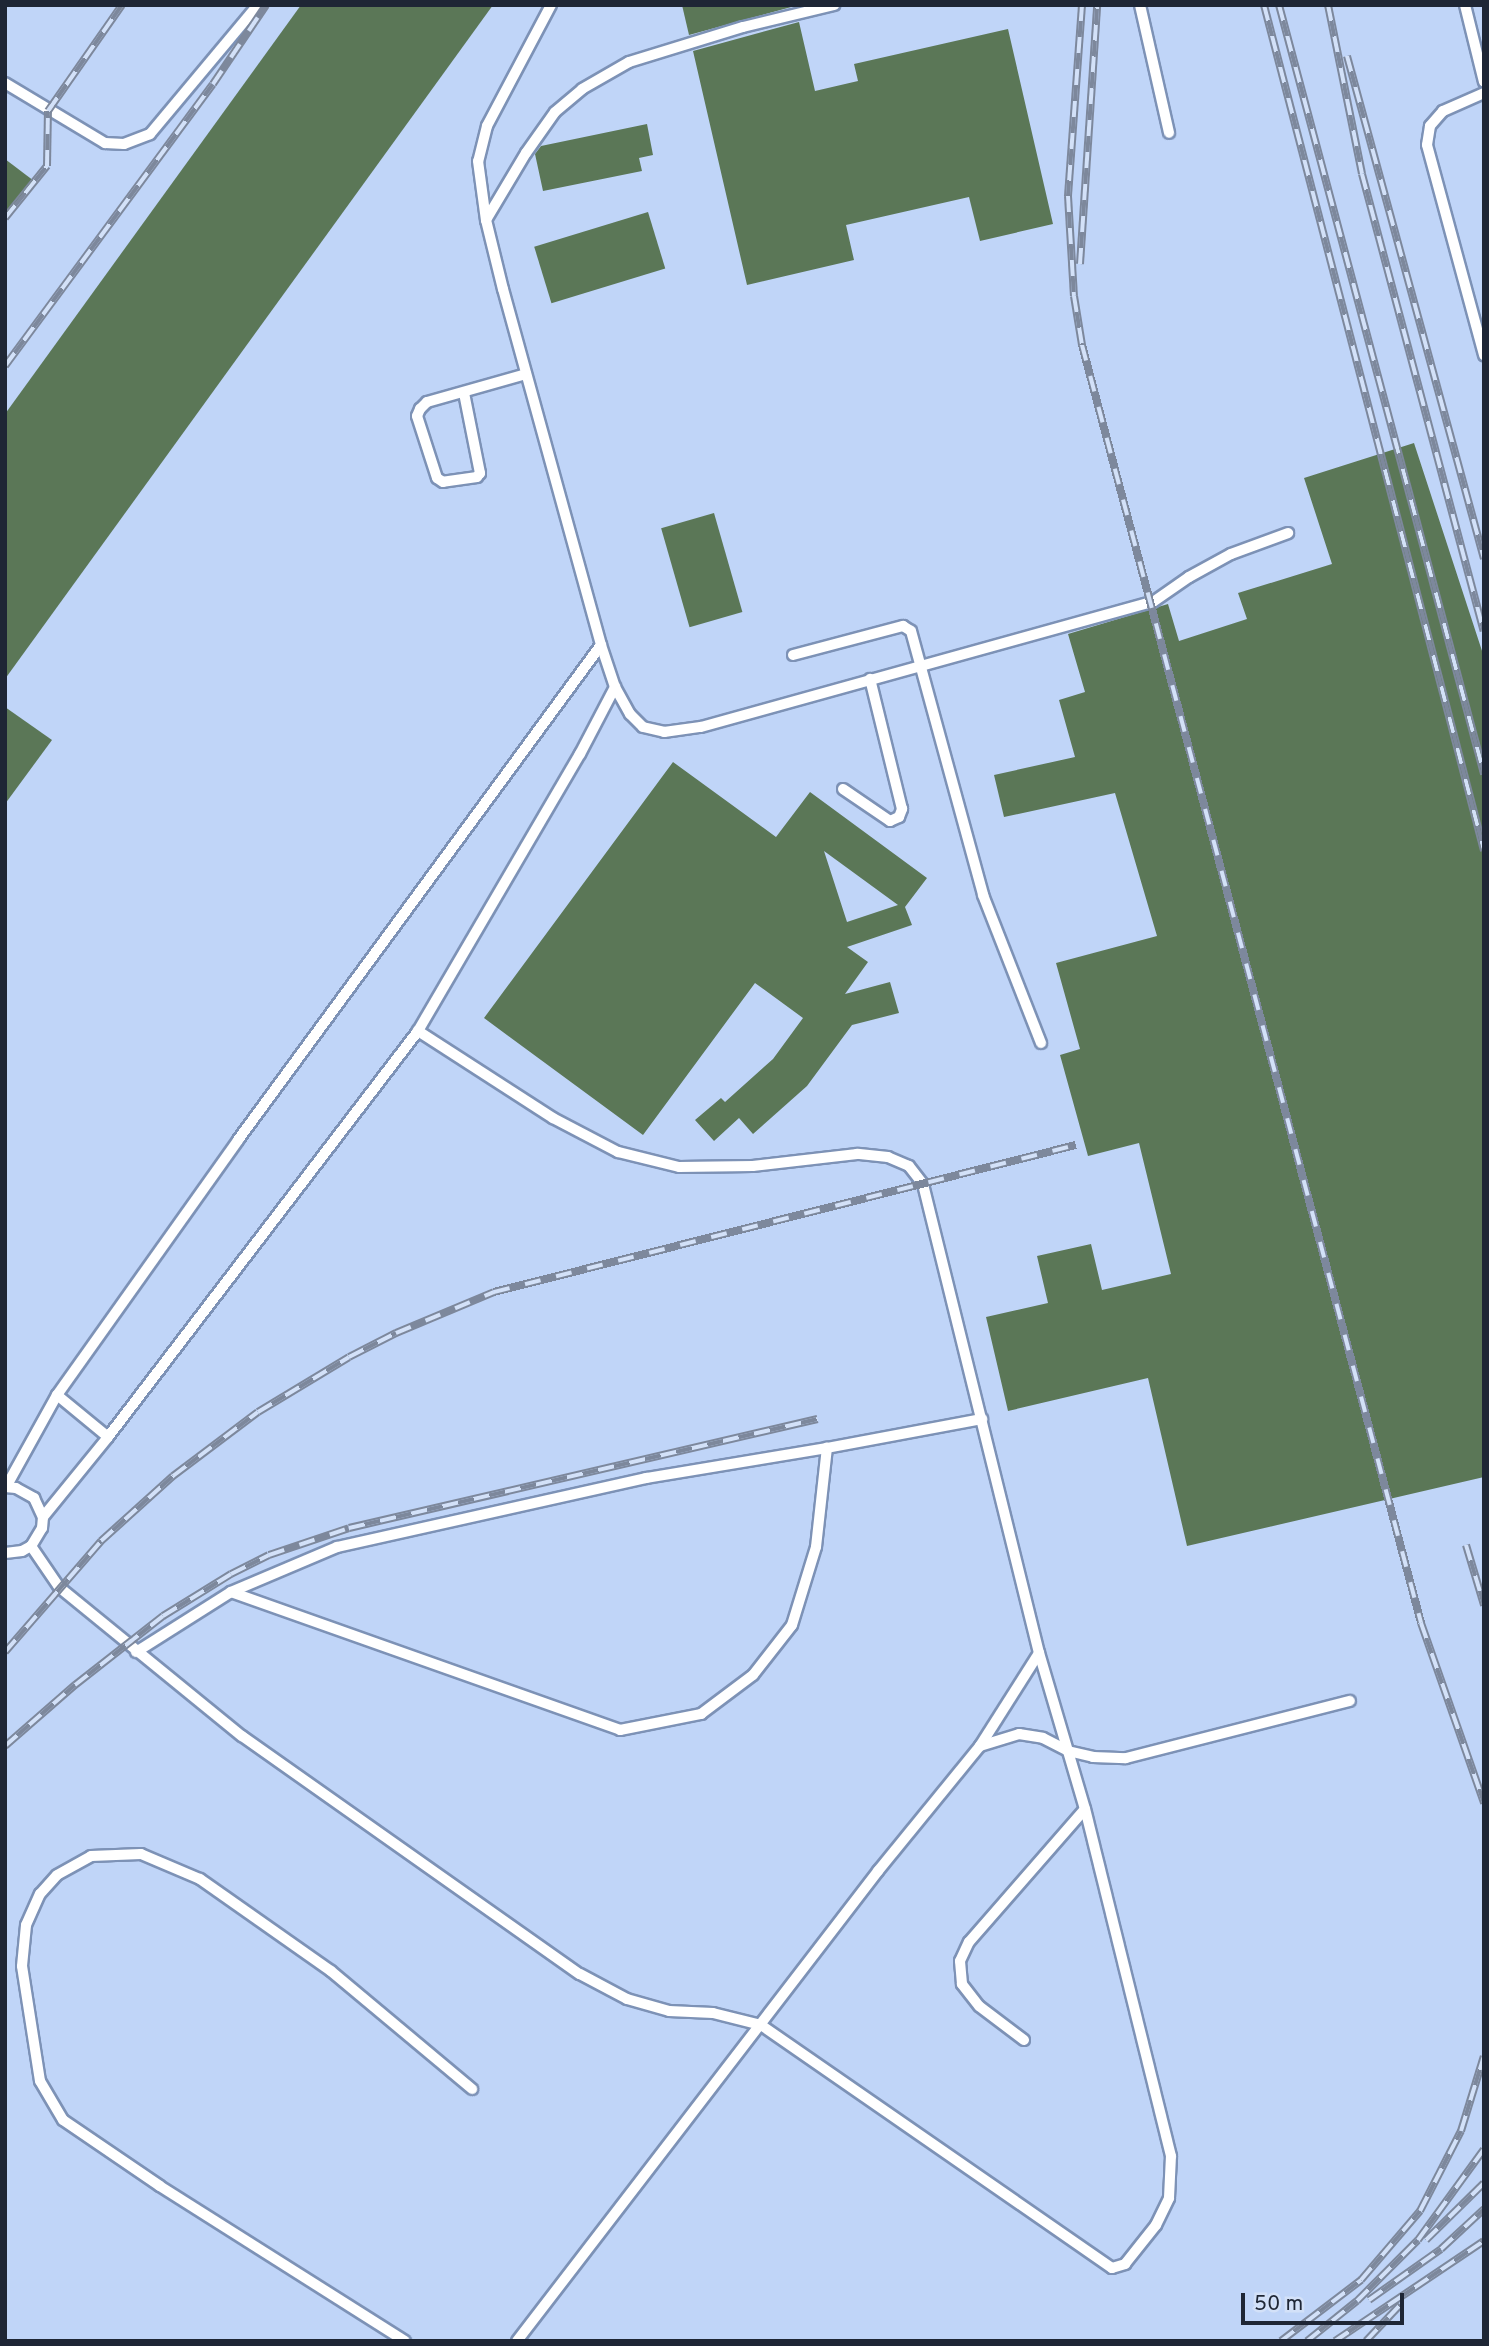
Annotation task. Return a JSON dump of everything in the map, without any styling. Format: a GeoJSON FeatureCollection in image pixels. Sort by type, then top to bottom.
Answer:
{"type":"FeatureCollection","features":[{"type":"Feature","properties":{"kind":"lane"},"geometry":{"type":"LineString","coordinates":[[5,83],[105,143],[124,144],[150,134],[258,5]]}},
{"type":"Feature","properties":{"kind":"lane"},"geometry":{"type":"LineString","coordinates":[[551,5],[487,126],[478,161],[486,220],[601,645],[615,687],[630,714],[643,727],[664,732],[701,727],[1153,602],[1189,577],[1231,554],[1288,533]]}},
{"type":"Feature","properties":{"kind":"lane"},"geometry":{"type":"LineString","coordinates":[[486,220],[526,153],[555,112],[582,89],[629,62],[743,27],[834,5]]}},
{"type":"Feature","properties":{"kind":"lane"},"geometry":{"type":"LineString","coordinates":[[1140,5],[1169,133]]}},
{"type":"Feature","properties":{"kind":"lane"},"geometry":{"type":"LineString","coordinates":[[1465,5],[1484,82]]}},
{"type":"Feature","properties":{"kind":"lane"},"geometry":{"type":"LineString","coordinates":[[1484,93],[1443,111],[1430,126],[1427,145],[1484,355]]}},
{"type":"Feature","properties":{"kind":"lane"},"geometry":{"type":"LineString","coordinates":[[464,393],[480,473],[477,477],[443,482],[437,478],[417,416],[427,402],[526,374]]}},
{"type":"Feature","properties":{"kind":"lane"},"geometry":{"type":"LineString","coordinates":[[793,655],[903,626],[911,631],[983,895],[1041,1043]]}},
{"type":"Feature","properties":{"kind":"lane"},"geometry":{"type":"LineString","coordinates":[[7,1557],[31,1546],[42,1528],[43,1517],[34,1498],[16,1488],[6,1487],[57,1395],[238,1140],[601,645]]}},
{"type":"Feature","properties":{"kind":"lane"},"geometry":{"type":"LineString","coordinates":[[843,789],[890,821],[899,817],[902,809],[870,679]]}},
{"type":"Feature","properties":{"kind":"lane"},"geometry":{"type":"LineString","coordinates":[[43,1517],[108,1437],[418,1031],[580,754],[615,687]]}},
{"type":"Feature","properties":{"kind":"lane"},"geometry":{"type":"LineString","coordinates":[[31,1546],[59,1587],[242,1736],[580,1974],[627,1998],[669,2011],[713,2013],[761,2025],[1107,2266],[1118,2267],[1125,2264],[1156,2225],[1169,2198],[1171,2156],[1085,1809],[1039,1653],[925,1189],[909,1166],[888,1157],[857,1154],[753,1166],[679,1167],[618,1152],[553,1118],[418,1031]]}},
{"type":"Feature","properties":{"kind":"lane"},"geometry":{"type":"LineString","coordinates":[[57,1395],[108,1437]]}},
{"type":"Feature","properties":{"kind":"lane"},"geometry":{"type":"LineString","coordinates":[[136,1652],[231,1592],[337,1547],[646,1478],[982,1419]]}},
{"type":"Feature","properties":{"kind":"lane"},"geometry":{"type":"LineString","coordinates":[[231,1592],[620,1730],[701,1714],[753,1675],[792,1625],[816,1547],[827,1448]]}},
{"type":"Feature","properties":{"kind":"lane"},"geometry":{"type":"LineString","coordinates":[[517,2341],[878,1871],[980,1746],[1039,1653]]}},
{"type":"Feature","properties":{"kind":"lane"},"geometry":{"type":"LineString","coordinates":[[980,1746],[1018,1734],[1043,1738],[1068,1751],[1093,1757],[1125,1758],[1350,1701]]}},
{"type":"Feature","properties":{"kind":"lane"},"geometry":{"type":"LineString","coordinates":[[1024,2040],[979,2007],[962,1984],[960,1962],[969,1942],[1085,1809]]}},
{"type":"Feature","properties":{"kind":"lane"},"geometry":{"type":"LineString","coordinates":[[405,2341],[160,2186],[63,2120],[40,2081],[22,1966],[26,1925],[40,1894],[57,1875],[91,1856],[141,1854],[200,1880],[320,1963],[472,2089]]}},
{"type":"Feature","properties":{"kind":"shaded area"},"geometry":{"type":"Polygon","coordinates":[[[5,5],[1484,5],[1484,2341],[5,2341],[5,5]]]}},
{"type":"Feature","properties":{"kind":"building"},"geometry":{"type":"Polygon","coordinates":[[[301,5],[493,5],[5,679],[5,414],[301,5]]]}},
{"type":"Feature","properties":{"kind":"building"},"geometry":{"type":"Polygon","coordinates":[[[682,5],[795,5],[795,6],[689,35],[682,5]]]}},
{"type":"Feature","properties":{"kind":"building"},"geometry":{"type":"Polygon","coordinates":[[[799,22],[815,91],[858,81],[854,64],[1008,29],[1053,224],[980,241],[969,197],[846,225],[854,260],[747,285],[693,51],[799,22]]]}},
{"type":"Feature","properties":{"kind":"building"},"geometry":{"type":"Polygon","coordinates":[[[647,124],[653,155],[639,158],[642,171],[543,191],[535,154],[541,146],[647,124]]]}},
{"type":"Feature","properties":{"kind":"building"},"geometry":{"type":"Polygon","coordinates":[[[5,159],[34,181],[5,215],[5,159]]]}},
{"type":"Feature","properties":{"kind":"building"},"geometry":{"type":"Polygon","coordinates":[[[648,212],[665,268],[551,303],[534,247],[648,212]]]}},
{"type":"Feature","properties":{"kind":"building"},"geometry":{"type":"Polygon","coordinates":[[[1414,443],[1484,657],[1484,1477],[1187,1546],[1148,1378],[1008,1411],[986,1317],[1048,1303],[1037,1256],[1091,1244],[1102,1290],[1171,1274],[1139,1143],[1088,1156],[1060,1055],[1080,1049],[1056,963],[1157,936],[1115,793],[1004,817],[994,775],[1075,757],[1059,700],[1085,692],[1068,634],[1168,604],[1179,641],[1247,619],[1238,593],[1332,564],[1304,478],[1414,443]]]}},
{"type":"Feature","properties":{"kind":"building"},"geometry":{"type":"Polygon","coordinates":[[[714,513],[742,612],[690,627],[661,528],[714,513]]]}},
{"type":"Feature","properties":{"kind":"building"},"geometry":{"type":"Polygon","coordinates":[[[5,707],[52,740],[5,804],[5,707]]]}},
{"type":"Feature","properties":{"kind":"building"},"geometry":{"type":"Polygon","coordinates":[[[673,762],[776,837],[810,792],[927,878],[905,907],[912,925],[847,947],[868,962],[845,994],[890,982],[899,1013],[852,1025],[807,1086],[753,1134],[739,1118],[714,1141],[695,1120],[721,1098],[725,1102],[773,1059],[803,1018],[755,983],[643,1135],[484,1018],[673,762]],[[824,851],[847,922],[898,905],[824,851]]]}},
{"type":"Feature","properties":{"kind":"railway"},"geometry":{"type":"LineString","coordinates":[[5,218],[47,166],[48,111],[122,5]]}},
{"type":"Feature","properties":{"kind":"railway"},"geometry":{"type":"LineString","coordinates":[[5,366],[213,84],[266,5]]}},
{"type":"Feature","properties":{"kind":"railway"},"geometry":{"type":"LineString","coordinates":[[1082,5],[1068,196],[1074,296],[1082,345],[1421,1623],[1484,1803]]}},
{"type":"Feature","properties":{"kind":"railway"},"geometry":{"type":"LineString","coordinates":[[1080,264],[1097,5]]}},
{"type":"Feature","properties":{"kind":"railway"},"geometry":{"type":"LineString","coordinates":[[1264,5],[1484,851]]}},
{"type":"Feature","properties":{"kind":"railway"},"geometry":{"type":"LineString","coordinates":[[1279,5],[1484,774]]}},
{"type":"Feature","properties":{"kind":"railway"},"geometry":{"type":"LineString","coordinates":[[1328,5],[1362,174],[1484,631]]}},
{"type":"Feature","properties":{"kind":"railway"},"geometry":{"type":"LineString","coordinates":[[1347,56],[1484,559]]}},
{"type":"Feature","properties":{"kind":"railway"},"geometry":{"type":"LineString","coordinates":[[5,1652],[101,1541],[173,1476],[258,1412],[349,1357],[396,1333],[494,1292],[1076,1145]]}},
{"type":"Feature","properties":{"kind":"railway"},"geometry":{"type":"LineString","coordinates":[[5,1746],[75,1685],[163,1616],[231,1574],[269,1555],[349,1528],[817,1419]]}},
{"type":"Feature","properties":{"kind":"railway"},"geometry":{"type":"LineString","coordinates":[[1466,1545],[1484,1605]]}},
{"type":"Feature","properties":{"kind":"railway"},"geometry":{"type":"LineString","coordinates":[[1281,2341],[1361,2280],[1420,2211],[1461,2131],[1484,2056]]}},
{"type":"Feature","properties":{"kind":"railway"},"geometry":{"type":"LineString","coordinates":[[1307,2341],[1357,2301],[1418,2240],[1484,2149]]}},
{"type":"Feature","properties":{"kind":"railway"},"geometry":{"type":"LineString","coordinates":[[1426,2240],[1484,2183]]}},
{"type":"Feature","properties":{"kind":"railway"},"geometry":{"type":"LineString","coordinates":[[1369,2300],[1441,2249],[1484,2209]]}},
{"type":"Feature","properties":{"kind":"railway"},"geometry":{"type":"LineString","coordinates":[[1335,2341],[1484,2241]]}},
{"type":"Feature","properties":{"kind":"railway"},"geometry":{"type":"LineString","coordinates":[[1366,2341],[1400,2305]]}}]}
